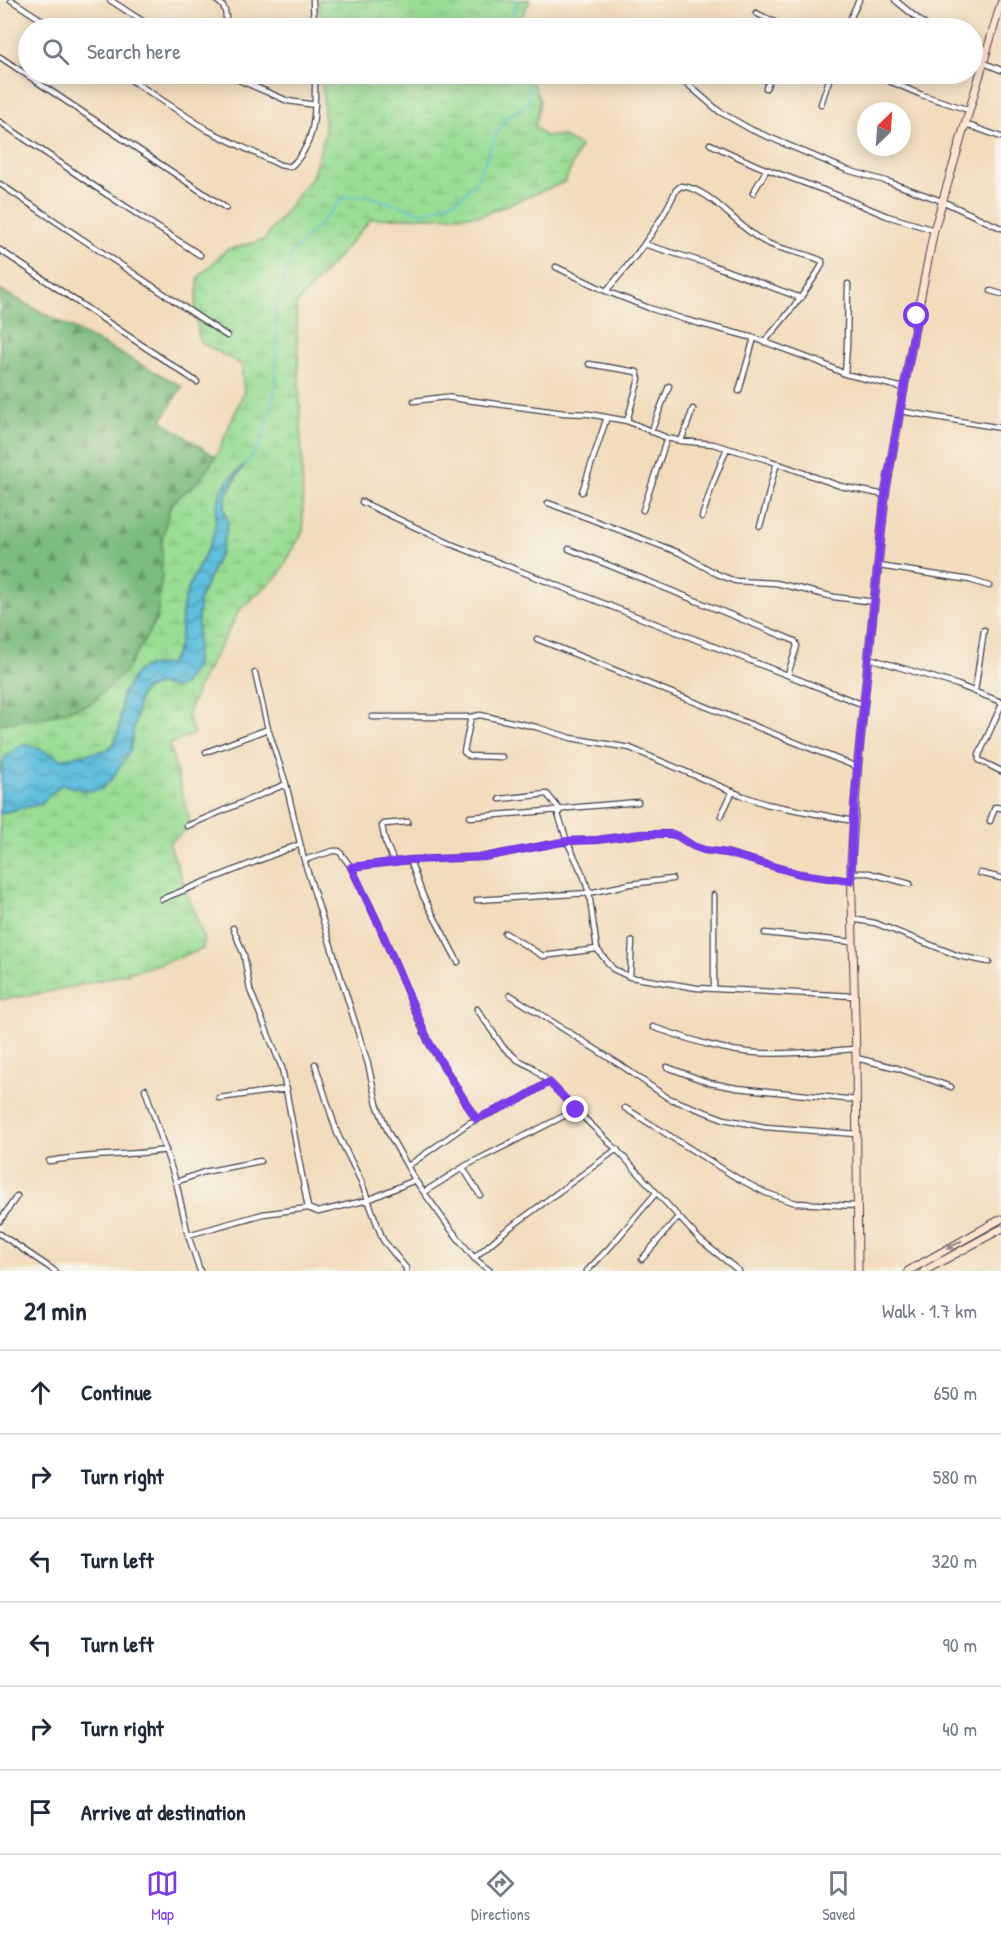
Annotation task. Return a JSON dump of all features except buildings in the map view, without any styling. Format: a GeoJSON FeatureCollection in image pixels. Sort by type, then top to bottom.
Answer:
{"type":"FeatureCollection","features":[{"type":"Feature","properties":{"kind":"street"},"geometry":{"type":"LineString","coordinates":[[11,0],[39,18]]}},
{"type":"Feature","properties":{"kind":"street"},"geometry":{"type":"LineString","coordinates":[[110,0],[138,18]]}},
{"type":"Feature","properties":{"kind":"street"},"geometry":{"type":"LineString","coordinates":[[216,0],[224,6],[226,18]]}},
{"type":"Feature","properties":{"kind":"street"},"geometry":{"type":"LineString","coordinates":[[313,0],[314,18]]}},
{"type":"Feature","properties":{"kind":"street"},"geometry":{"type":"LineString","coordinates":[[850,18],[859,0]]}},
{"type":"Feature","properties":{"kind":"street"},"geometry":{"type":"LineString","coordinates":[[895,0],[917,18]]}},
{"type":"Feature","properties":{"kind":"street"},"geometry":{"type":"LineString","coordinates":[[1001,3],[983,64],[1001,70]]}},
{"type":"Feature","properties":{"kind":"street"},"geometry":{"type":"LineString","coordinates":[[756,13],[766,18]]}},
{"type":"Feature","properties":{"kind":"street"},"geometry":{"type":"LineString","coordinates":[[0,57],[18,69]]}},
{"type":"Feature","properties":{"kind":"street"},"geometry":{"type":"LineString","coordinates":[[40,84],[226,208]]}},
{"type":"Feature","properties":{"kind":"street"},"geometry":{"type":"LineString","coordinates":[[137,84],[209,131],[280,165],[290,167],[298,160],[310,142],[315,105],[315,84]]}},
{"type":"Feature","properties":{"kind":"street"},"geometry":{"type":"LineString","coordinates":[[248,84],[288,101],[315,105]]}},
{"type":"Feature","properties":{"kind":"street"},"geometry":{"type":"LineString","coordinates":[[687,84],[720,112],[752,130],[847,170],[942,201],[1001,228]]}},
{"type":"Feature","properties":{"kind":"street"},"geometry":{"type":"LineString","coordinates":[[766,88],[768,84]]}},
{"type":"Feature","properties":{"kind":"street"},"geometry":{"type":"LineString","coordinates":[[820,104],[827,84]]}},
{"type":"Feature","properties":{"kind":"street"},"geometry":{"type":"LineString","coordinates":[[896,84],[969,110]]}},
{"type":"Feature","properties":{"kind":"street"},"geometry":{"type":"LineString","coordinates":[[858,1271],[851,877],[857,767],[885,495],[934,230],[977,84]]}},
{"type":"Feature","properties":{"kind":"street"},"geometry":{"type":"LineString","coordinates":[[0,122],[200,255]]}},
{"type":"Feature","properties":{"kind":"street"},"geometry":{"type":"LineString","coordinates":[[965,124],[1001,137]]}},
{"type":"Feature","properties":{"kind":"street"},"geometry":{"type":"LineString","coordinates":[[710,144],[887,216],[934,230]]}},
{"type":"Feature","properties":{"kind":"street"},"geometry":{"type":"LineString","coordinates":[[753,193],[767,169]]}},
{"type":"Feature","properties":{"kind":"street"},"geometry":{"type":"LineString","coordinates":[[0,184],[228,336]]}},
{"type":"Feature","properties":{"kind":"street"},"geometry":{"type":"LineString","coordinates":[[606,291],[644,244],[676,190],[681,186],[689,186],[706,196],[764,242],[822,261],[822,265],[801,298],[764,342]]}},
{"type":"Feature","properties":{"kind":"street"},"geometry":{"type":"LineString","coordinates":[[644,244],[709,264],[801,298]]}},
{"type":"Feature","properties":{"kind":"street"},"geometry":{"type":"LineString","coordinates":[[0,249],[197,382]]}},
{"type":"Feature","properties":{"kind":"street"},"geometry":{"type":"LineString","coordinates":[[556,267],[606,291],[686,320],[754,338],[845,374],[904,388]]}},
{"type":"Feature","properties":{"kind":"street"},"geometry":{"type":"LineString","coordinates":[[845,374],[848,284]]}},
{"type":"Feature","properties":{"kind":"street"},"geometry":{"type":"LineString","coordinates":[[991,291],[1001,294]]}},
{"type":"Feature","properties":{"kind":"street"},"geometry":{"type":"LineString","coordinates":[[739,391],[754,338]]}},
{"type":"Feature","properties":{"kind":"street"},"geometry":{"type":"LineString","coordinates":[[589,363],[638,372],[639,379],[627,421]]}},
{"type":"Feature","properties":{"kind":"street"},"geometry":{"type":"LineString","coordinates":[[651,432],[669,386]]}},
{"type":"Feature","properties":{"kind":"street"},"geometry":{"type":"LineString","coordinates":[[414,401],[445,397],[607,417],[627,421],[667,438],[700,441],[727,448],[840,486],[885,495]]}},
{"type":"Feature","properties":{"kind":"street"},"geometry":{"type":"LineString","coordinates":[[681,441],[693,409]]}},
{"type":"Feature","properties":{"kind":"street"},"geometry":{"type":"LineString","coordinates":[[900,411],[1001,428]]}},
{"type":"Feature","properties":{"kind":"street"},"geometry":{"type":"LineString","coordinates":[[582,492],[607,417]]}},
{"type":"Feature","properties":{"kind":"street"},"geometry":{"type":"LineString","coordinates":[[643,510],[667,438]]}},
{"type":"Feature","properties":{"kind":"street"},"geometry":{"type":"LineString","coordinates":[[702,517],[727,448]]}},
{"type":"Feature","properties":{"kind":"street"},"geometry":{"type":"LineString","coordinates":[[760,526],[777,463]]}},
{"type":"Feature","properties":{"kind":"street"},"geometry":{"type":"LineString","coordinates":[[362,502],[451,544],[864,705]]}},
{"type":"Feature","properties":{"kind":"street"},"geometry":{"type":"LineString","coordinates":[[548,503],[681,553],[717,574],[735,581],[776,584],[834,597],[875,602]]}},
{"type":"Feature","properties":{"kind":"street"},"geometry":{"type":"LineString","coordinates":[[569,549],[795,640],[797,646],[788,674]]}},
{"type":"Feature","properties":{"kind":"street"},"geometry":{"type":"LineString","coordinates":[[879,566],[970,580],[990,586]]}},
{"type":"Feature","properties":{"kind":"street"},"geometry":{"type":"LineString","coordinates":[[975,691],[984,630]]}},
{"type":"Feature","properties":{"kind":"street"},"geometry":{"type":"LineString","coordinates":[[537,639],[857,767]]}},
{"type":"Feature","properties":{"kind":"street"},"geometry":{"type":"LineString","coordinates":[[869,658],[975,691],[1001,704],[979,755],[979,760],[1001,771]]}},
{"type":"Feature","properties":{"kind":"street"},"geometry":{"type":"LineString","coordinates":[[255,673],[268,729],[286,784],[304,860],[368,1064],[377,1104],[388,1132],[415,1180],[449,1227],[474,1258],[490,1271]]}},
{"type":"Feature","properties":{"kind":"street"},"geometry":{"type":"LineString","coordinates":[[372,717],[471,717],[480,715],[536,727],[571,738],[630,748],[766,804],[853,820]]}},
{"type":"Feature","properties":{"kind":"street"},"geometry":{"type":"LineString","coordinates":[[471,717],[465,754],[502,757]]}},
{"type":"Feature","properties":{"kind":"street"},"geometry":{"type":"LineString","coordinates":[[206,752],[268,729]]}},
{"type":"Feature","properties":{"kind":"street"},"geometry":{"type":"LineString","coordinates":[[187,826],[286,784]]}},
{"type":"Feature","properties":{"kind":"street"},"geometry":{"type":"LineString","coordinates":[[721,816],[733,791]]}},
{"type":"Feature","properties":{"kind":"street"},"geometry":{"type":"LineString","coordinates":[[500,799],[547,794],[560,810]]}},
{"type":"Feature","properties":{"kind":"street"},"geometry":{"type":"LineString","coordinates":[[470,817],[638,802]]}},
{"type":"Feature","properties":{"kind":"street"},"geometry":{"type":"LineString","coordinates":[[990,821],[995,807],[1001,808]]}},
{"type":"Feature","properties":{"kind":"street"},"geometry":{"type":"LineString","coordinates":[[560,810],[558,814],[567,841],[589,893],[597,949],[613,969],[630,977],[697,988],[854,996]]}},
{"type":"Feature","properties":{"kind":"street"},"geometry":{"type":"LineString","coordinates":[[394,862],[385,841],[382,826],[408,822]]}},
{"type":"Feature","properties":{"kind":"street"},"geometry":{"type":"LineString","coordinates":[[351,867],[410,860],[484,857],[567,841],[597,840],[641,834],[670,834],[704,850],[727,853],[800,874],[851,877],[869,873],[910,884]]}},
{"type":"Feature","properties":{"kind":"street"},"geometry":{"type":"LineString","coordinates":[[162,899],[300,844]]}},
{"type":"Feature","properties":{"kind":"street"},"geometry":{"type":"LineString","coordinates":[[304,860],[339,851],[351,867],[378,923],[429,1042],[476,1119]]}},
{"type":"Feature","properties":{"kind":"street"},"geometry":{"type":"LineString","coordinates":[[410,860],[423,896],[459,962]]}},
{"type":"Feature","properties":{"kind":"street"},"geometry":{"type":"LineString","coordinates":[[980,873],[1001,878]]}},
{"type":"Feature","properties":{"kind":"street"},"geometry":{"type":"LineString","coordinates":[[477,900],[589,893],[630,884],[672,879]]}},
{"type":"Feature","properties":{"kind":"street"},"geometry":{"type":"LineString","coordinates":[[714,895],[714,989]]}},
{"type":"Feature","properties":{"kind":"street"},"geometry":{"type":"LineString","coordinates":[[852,919],[875,923],[959,956],[989,962]]}},
{"type":"Feature","properties":{"kind":"street"},"geometry":{"type":"LineString","coordinates":[[233,928],[244,956],[250,990],[282,1068],[309,1208]]}},
{"type":"Feature","properties":{"kind":"street"},"geometry":{"type":"LineString","coordinates":[[505,933],[543,956],[597,949]]}},
{"type":"Feature","properties":{"kind":"street"},"geometry":{"type":"LineString","coordinates":[[765,933],[853,942]]}},
{"type":"Feature","properties":{"kind":"street"},"geometry":{"type":"LineString","coordinates":[[630,977],[632,941]]}},
{"type":"Feature","properties":{"kind":"street"},"geometry":{"type":"LineString","coordinates":[[510,995],[668,1098],[724,1119],[765,1127],[857,1134]]}},
{"type":"Feature","properties":{"kind":"street"},"geometry":{"type":"LineString","coordinates":[[477,1009],[503,1047],[549,1082],[617,1149],[706,1246],[739,1271]]}},
{"type":"Feature","properties":{"kind":"street"},"geometry":{"type":"LineString","coordinates":[[653,1027],[696,1042],[756,1053],[855,1049]]}},
{"type":"Feature","properties":{"kind":"street"},"geometry":{"type":"LineString","coordinates":[[856,1058],[897,1068],[951,1087]]}},
{"type":"Feature","properties":{"kind":"street"},"geometry":{"type":"LineString","coordinates":[[315,1064],[337,1133],[361,1181],[383,1240],[406,1271]]}},
{"type":"Feature","properties":{"kind":"street"},"geometry":{"type":"LineString","coordinates":[[668,1067],[710,1083],[737,1088],[856,1100]]}},
{"type":"Feature","properties":{"kind":"street"},"geometry":{"type":"LineString","coordinates":[[408,1166],[476,1119],[519,1100],[549,1082]]}},
{"type":"Feature","properties":{"kind":"street"},"geometry":{"type":"LineString","coordinates":[[145,1089],[176,1182],[188,1235],[200,1271]]}},
{"type":"Feature","properties":{"kind":"street"},"geometry":{"type":"LineString","coordinates":[[219,1098],[287,1089]]}},
{"type":"Feature","properties":{"kind":"street"},"geometry":{"type":"LineString","coordinates":[[625,1108],[737,1178],[766,1193],[796,1203],[858,1206]]}},
{"type":"Feature","properties":{"kind":"street"},"geometry":{"type":"LineString","coordinates":[[424,1192],[463,1168],[576,1110]]}},
{"type":"Feature","properties":{"kind":"street"},"geometry":{"type":"LineString","coordinates":[[474,1258],[504,1232],[617,1149]]}},
{"type":"Feature","properties":{"kind":"street"},"geometry":{"type":"LineString","coordinates":[[49,1161],[83,1156],[136,1155],[166,1150]]}},
{"type":"Feature","properties":{"kind":"street"},"geometry":{"type":"LineString","coordinates":[[176,1182],[204,1172],[260,1161]]}},
{"type":"Feature","properties":{"kind":"street"},"geometry":{"type":"LineString","coordinates":[[463,1168],[480,1195]]}},
{"type":"Feature","properties":{"kind":"street"},"geometry":{"type":"LineString","coordinates":[[188,1235],[263,1214],[309,1208],[318,1212],[368,1200],[415,1180]]}},
{"type":"Feature","properties":{"kind":"street"},"geometry":{"type":"LineString","coordinates":[[587,1271],[656,1193]]}},
{"type":"Feature","properties":{"kind":"street"},"geometry":{"type":"LineString","coordinates":[[0,1221],[17,1196]]}},
{"type":"Feature","properties":{"kind":"street"},"geometry":{"type":"LineString","coordinates":[[642,1259],[678,1217]]}},
{"type":"Feature","properties":{"kind":"street"},"geometry":{"type":"LineString","coordinates":[[908,1271],[1001,1219]]}},
{"type":"Feature","properties":{"kind":"street"},"geometry":{"type":"LineString","coordinates":[[924,1271],[1001,1228]]}},
{"type":"Feature","properties":{"kind":"street"},"geometry":{"type":"LineString","coordinates":[[0,1234],[55,1271]]}},
{"type":"Feature","properties":{"kind":"green space"},"geometry":{"type":"Polygon","coordinates":[[[319,0],[530,0],[521,18],[320,18],[319,0]]]}},
{"type":"Feature","properties":{"kind":"green space"},"geometry":{"type":"Polygon","coordinates":[[[323,84],[533,84],[540,101],[535,126],[544,136],[562,136],[580,146],[565,182],[482,215],[371,219],[296,305],[303,531],[279,575],[241,608],[202,679],[187,715],[194,734],[169,744],[191,826],[169,843],[204,939],[203,949],[103,979],[0,1000],[0,813],[40,804],[62,784],[84,791],[130,751],[139,697],[145,689],[160,684],[174,688],[196,666],[199,600],[221,551],[228,524],[224,508],[226,496],[243,466],[230,479],[220,496],[216,524],[209,547],[186,594],[178,649],[169,664],[148,666],[122,695],[119,730],[114,743],[107,750],[61,759],[38,748],[6,756],[0,773],[0,724],[46,717],[90,704],[126,671],[157,619],[162,575],[162,540],[171,504],[200,480],[216,457],[244,392],[241,364],[200,342],[195,310],[199,277],[226,250],[264,240],[313,175],[325,133],[323,84]]]}},
{"type":"Feature","properties":{"kind":"green space"},"geometry":{"type":"Polygon","coordinates":[[[0,290],[182,386],[162,421],[216,457],[200,480],[171,504],[162,540],[162,575],[157,619],[126,671],[90,704],[46,717],[0,724],[0,290]]]}},
{"type":"Feature","properties":{"kind":"water"},"geometry":{"type":"Polygon","coordinates":[[[245,464],[226,496],[224,508],[228,524],[221,551],[199,600],[196,666],[182,686],[174,688],[160,684],[145,689],[139,697],[130,751],[111,780],[100,790],[84,791],[62,784],[40,804],[0,813],[1,769],[6,756],[23,744],[61,759],[107,750],[114,743],[119,730],[122,695],[136,672],[148,666],[169,664],[174,657],[179,642],[186,594],[213,537],[218,499],[227,482],[245,464]]]}},
{"type":"Feature","properties":{"kind":"waterway"},"geometry":{"type":"LineString","coordinates":[[511,18],[517,0]]}},
{"type":"Feature","properties":{"kind":"waterway"},"geometry":{"type":"LineString","coordinates":[[244,466],[261,444],[276,386],[276,305],[292,253],[344,197],[368,196],[423,213],[459,199],[476,182],[495,137],[508,115],[521,109],[528,101],[528,84]]}},
{"type":"Feature","properties":{"kind":"route"},"geometry":{"type":"LineString","coordinates":[[576,1110],[549,1082],[519,1100],[476,1119],[429,1042],[378,923],[351,867],[410,860],[484,857],[567,841],[597,840],[641,834],[670,834],[704,850],[727,853],[800,874],[851,881],[858,762],[885,495],[917,316]]}}]}
